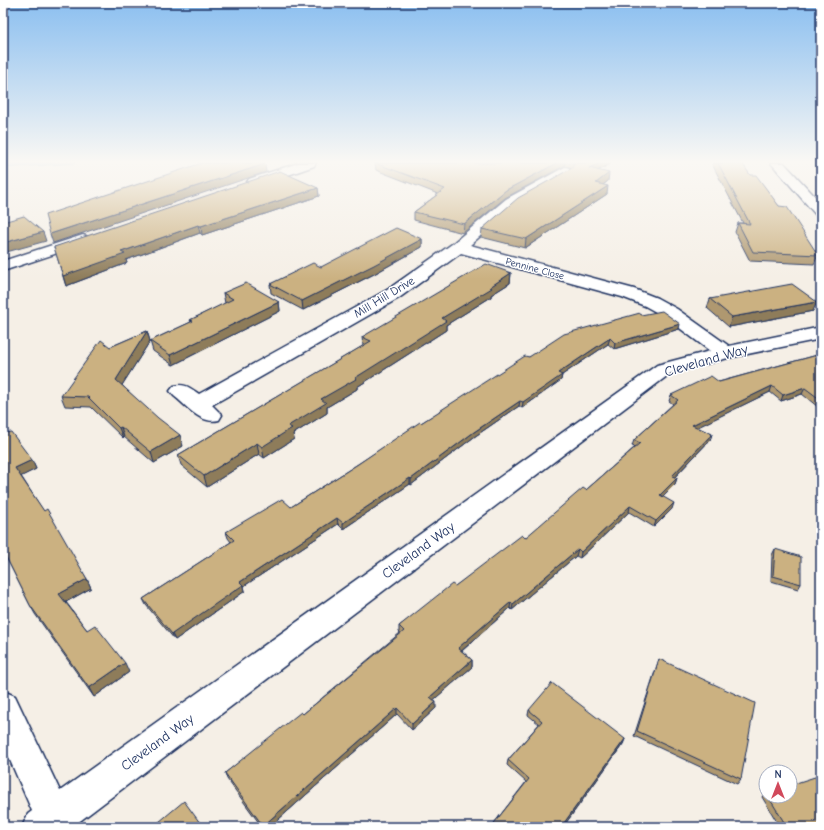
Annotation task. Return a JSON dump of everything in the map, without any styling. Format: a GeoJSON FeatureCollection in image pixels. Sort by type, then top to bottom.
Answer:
{"type":"FeatureCollection","features":[{"type":"Feature","properties":{"kind":"street"},"geometry":{"type":"LineString","coordinates":[[458,246],[511,202]]}},
{"type":"Feature","properties":{"kind":"street"},"geometry":{"type":"LineString","coordinates":[[813,202],[821,212]]}},
{"type":"Feature","properties":{"kind":"street"},"geometry":{"type":"LineString","coordinates":[[3,266],[99,235]]}},
{"type":"Feature","properties":{"kind":"street","name":"Mill Hill Drive"},"geometry":{"type":"LineString","coordinates":[[181,391],[204,409],[300,338],[393,294],[458,246]]}},
{"type":"Feature","properties":{"kind":"street","name":"Pennine Close"},"geometry":{"type":"LineString","coordinates":[[458,246],[628,293],[671,313],[725,353]]}},
{"type":"Feature","properties":{"kind":"street","name":"Cleveland Way"},"geometry":{"type":"LineString","coordinates":[[48,822],[664,369],[725,353],[821,333]]}},
{"type":"Feature","properties":{"kind":"street"},"geometry":{"type":"LineString","coordinates":[[300,338],[326,352]]}},
{"type":"Feature","properties":{"kind":"street"},"geometry":{"type":"LineString","coordinates":[[3,707],[48,822]]}},
{"type":"Feature","properties":{"kind":"building"},"geometry":{"type":"Polygon","coordinates":[[[85,202],[149,202],[50,234],[45,215],[85,202]]]}},
{"type":"Feature","properties":{"kind":"building"},"geometry":{"type":"Polygon","coordinates":[[[189,202],[276,202],[201,226],[198,225],[121,252],[125,254],[63,276],[54,247],[189,202]]]}},
{"type":"Feature","properties":{"kind":"building"},"geometry":{"type":"Polygon","coordinates":[[[428,202],[492,202],[464,224],[414,212],[428,202]]]}},
{"type":"Feature","properties":{"kind":"building"},"geometry":{"type":"Polygon","coordinates":[[[514,202],[584,202],[526,239],[482,229],[514,202]]]}},
{"type":"Feature","properties":{"kind":"building"},"geometry":{"type":"Polygon","coordinates":[[[738,202],[776,202],[779,206],[787,207],[818,255],[753,252],[738,223],[750,224],[738,202]]]}},
{"type":"Feature","properties":{"kind":"building"},"geometry":{"type":"Polygon","coordinates":[[[24,216],[43,232],[3,243],[3,222],[24,216]]]}},
{"type":"Feature","properties":{"kind":"building"},"geometry":{"type":"Polygon","coordinates":[[[396,228],[422,239],[302,301],[270,284],[313,263],[321,267],[396,228]]]}},
{"type":"Feature","properties":{"kind":"building"},"geometry":{"type":"Polygon","coordinates":[[[486,264],[511,273],[490,287],[492,288],[442,318],[446,321],[355,378],[356,379],[321,399],[326,403],[288,426],[292,428],[262,447],[257,443],[204,476],[178,455],[371,341],[362,337],[486,264]]]}},
{"type":"Feature","properties":{"kind":"building"},"geometry":{"type":"Polygon","coordinates":[[[246,283],[279,302],[170,355],[150,341],[193,321],[190,320],[233,299],[223,293],[246,283]]]}},
{"type":"Feature","properties":{"kind":"building"},"geometry":{"type":"Polygon","coordinates":[[[792,284],[817,302],[732,317],[710,299],[792,284]]]}},
{"type":"Feature","properties":{"kind":"building"},"geometry":{"type":"Polygon","coordinates":[[[662,311],[680,324],[615,343],[610,338],[558,373],[562,375],[523,402],[520,401],[474,432],[411,479],[410,478],[343,523],[337,518],[240,582],[243,585],[172,634],[143,599],[234,540],[226,532],[282,499],[291,507],[420,422],[421,423],[525,356],[529,357],[564,334],[640,313],[641,315],[662,311]]]}},
{"type":"Feature","properties":{"kind":"building"},"geometry":{"type":"Polygon","coordinates":[[[147,331],[116,380],[158,418],[180,435],[151,452],[121,427],[119,428],[88,397],[61,396],[101,340],[110,347],[147,331]]]}},
{"type":"Feature","properties":{"kind":"building"},"geometry":{"type":"Polygon","coordinates":[[[821,354],[821,400],[805,388],[783,395],[772,386],[692,425],[712,434],[672,476],[677,478],[660,495],[674,503],[656,521],[630,506],[581,552],[578,549],[513,604],[511,602],[458,648],[472,660],[430,697],[436,702],[412,724],[397,708],[263,826],[225,773],[301,712],[303,714],[404,631],[399,626],[452,584],[455,586],[522,535],[525,538],[583,488],[586,490],[640,443],[634,440],[678,400],[671,395],[711,376],[719,382],[821,354]]]}},
{"type":"Feature","properties":{"kind":"building"},"geometry":{"type":"Polygon","coordinates":[[[11,432],[32,460],[15,468],[44,511],[47,509],[87,579],[59,594],[87,630],[95,625],[125,663],[89,688],[30,605],[3,551],[3,433],[11,432]]]}},
{"type":"Feature","properties":{"kind":"building"},"geometry":{"type":"Polygon","coordinates":[[[775,549],[801,557],[801,584],[773,576],[775,549]]]}},
{"type":"Feature","properties":{"kind":"building"},"geometry":{"type":"Polygon","coordinates":[[[659,659],[755,703],[741,779],[637,731],[659,659]]]}},
{"type":"Feature","properties":{"kind":"building"},"geometry":{"type":"Polygon","coordinates":[[[552,683],[625,739],[561,827],[491,827],[529,779],[508,760],[542,721],[529,710],[552,683]]]}},
{"type":"Feature","properties":{"kind":"building"},"geometry":{"type":"Polygon","coordinates":[[[821,775],[821,827],[787,827],[773,804],[798,804],[798,782],[821,775]]]}},
{"type":"Feature","properties":{"kind":"building"},"geometry":{"type":"Polygon","coordinates":[[[184,801],[203,827],[153,827],[184,801]]]}}]}
